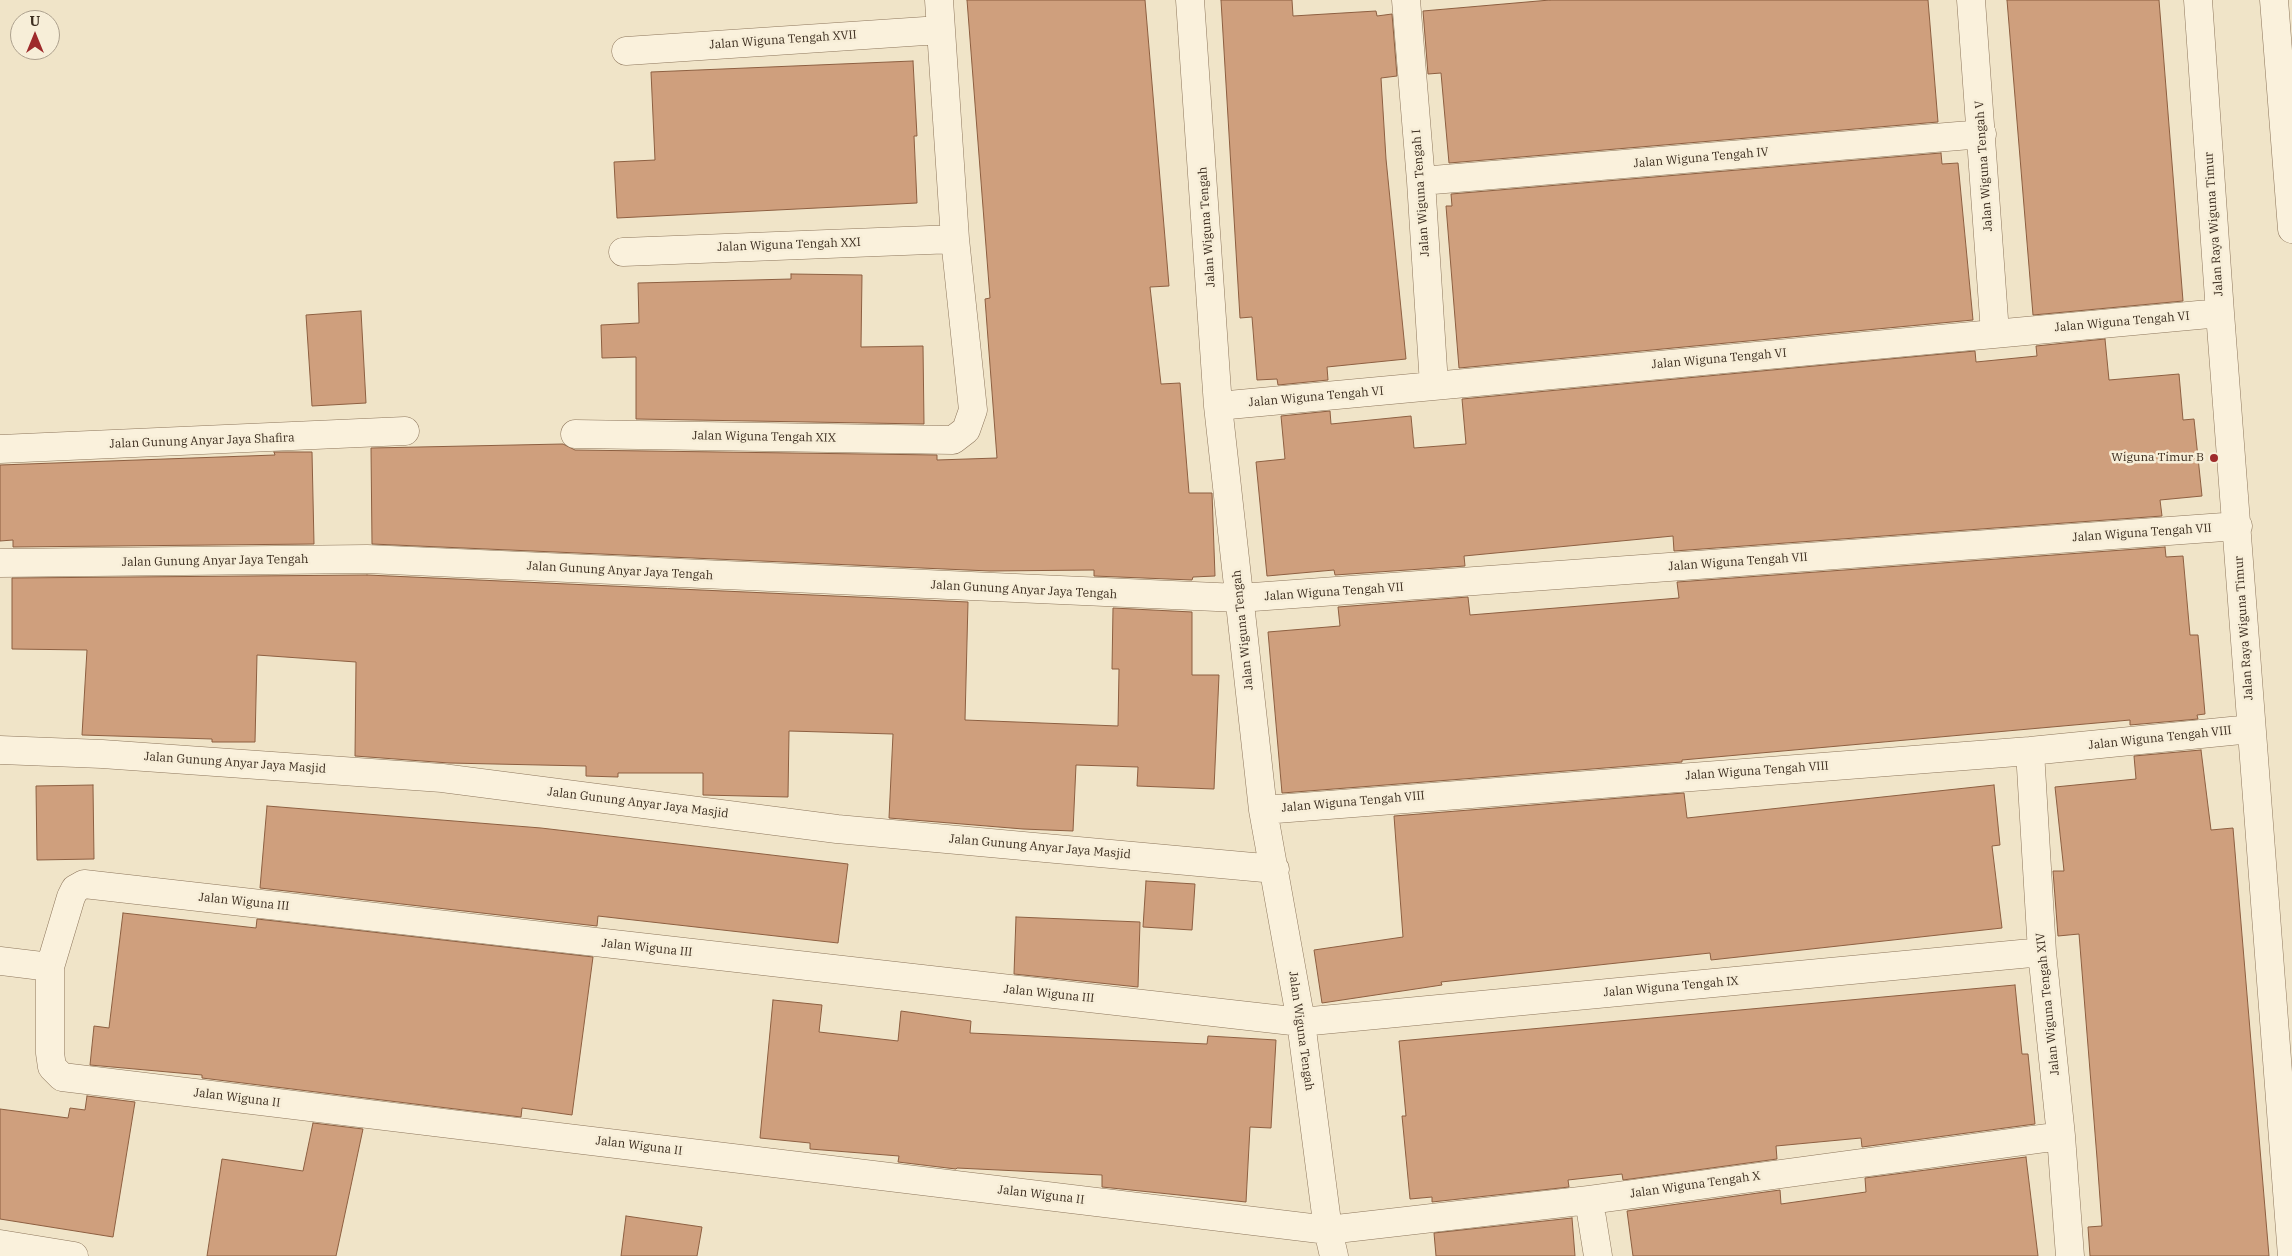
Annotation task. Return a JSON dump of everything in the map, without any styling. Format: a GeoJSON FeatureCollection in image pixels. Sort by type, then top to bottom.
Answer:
{"type":"FeatureCollection","features":[{"type":"Feature","properties":{"kind":"street"},"geometry":{"type":"LineString","coordinates":[[939,0],[954,238]]}},
{"type":"Feature","properties":{"kind":"street","name":"Jalan Wiguna Tengah"},"geometry":{"type":"LineString","coordinates":[[1190,0],[1218,406],[1263,810],[1275,868],[1301,1022],[1328,1230],[1334,1256]]}},
{"type":"Feature","properties":{"kind":"street","name":"Jalan Wiguna Tengah I"},"geometry":{"type":"LineString","coordinates":[[1406,0],[1421,181],[1434,386]]}},
{"type":"Feature","properties":{"kind":"street","name":"Jalan Wiguna Tengah V"},"geometry":{"type":"LineString","coordinates":[[1971,0],[1995,333]]}},
{"type":"Feature","properties":{"kind":"street","name":"Jalan Raya Wiguna Timur"},"geometry":{"type":"LineString","coordinates":[[2198,0],[2220,314],[2238,526],[2251,729],[2288,1143],[2292,1256]]}},
{"type":"Feature","properties":{"kind":"street"},"geometry":{"type":"LineString","coordinates":[[2274,0],[2292,229]]}},
{"type":"Feature","properties":{"kind":"street","name":"Jalan Wiguna Tengah XVII"},"geometry":{"type":"LineString","coordinates":[[626,51],[940,30]]}},
{"type":"Feature","properties":{"kind":"street","name":"Jalan Wiguna Tengah IV"},"geometry":{"type":"LineString","coordinates":[[1421,181],[1982,134]]}},
{"type":"Feature","properties":{"kind":"street","name":"Jalan Wiguna Tengah XXI"},"geometry":{"type":"LineString","coordinates":[[623,252],[954,238]]}},
{"type":"Feature","properties":{"kind":"street","name":"Jalan Wiguna Tengah XIX"},"geometry":{"type":"LineString","coordinates":[[575,434],[953,440],[966,430],[973,410],[954,238]]}},
{"type":"Feature","properties":{"kind":"street","name":"Jalan Wiguna Tengah VI"},"geometry":{"type":"LineString","coordinates":[[1218,406],[1995,333],[2220,314]]}},
{"type":"Feature","properties":{"kind":"street","name":"Jalan Gunung Anyar Jaya Shafira"},"geometry":{"type":"LineString","coordinates":[[0,449],[404,431]]}},
{"type":"Feature","properties":{"kind":"street","name":"Jalan Wiguna Tengah VII"},"geometry":{"type":"LineString","coordinates":[[1239,598],[2238,526]]}},
{"type":"Feature","properties":{"kind":"street","name":"Jalan Gunung Anyar Jaya Tengah"},"geometry":{"type":"LineString","coordinates":[[0,563],[366,559],[1239,598]]}},
{"type":"Feature","properties":{"kind":"street","name":"Jalan Wiguna Tengah VIII"},"geometry":{"type":"LineString","coordinates":[[1263,810],[2030,751],[2251,729]]}},
{"type":"Feature","properties":{"kind":"street","name":"Jalan Gunung Anyar Jaya Masjid"},"geometry":{"type":"LineString","coordinates":[[0,750],[102,754],[442,778],[837,829],[1275,868]]}},
{"type":"Feature","properties":{"kind":"street","name":"Jalan Wiguna Tengah XIV"},"geometry":{"type":"LineString","coordinates":[[2030,751],[2042,952],[2061,1136],[2070,1256]]}},
{"type":"Feature","properties":{"kind":"street","name":"Jalan Wiguna III"},"geometry":{"type":"LineString","coordinates":[[50,967],[71,896],[76,889],[84,884],[1301,1022]]}},
{"type":"Feature","properties":{"kind":"street","name":"Jalan Wiguna Tengah IX"},"geometry":{"type":"LineString","coordinates":[[1301,1022],[2042,952]]}},
{"type":"Feature","properties":{"kind":"street"},"geometry":{"type":"LineString","coordinates":[[0,961],[50,967]]}},
{"type":"Feature","properties":{"kind":"street","name":"Jalan Wiguna II"},"geometry":{"type":"LineString","coordinates":[[50,967],[50,1053],[52,1067],[62,1077],[1328,1230]]}},
{"type":"Feature","properties":{"kind":"street","name":"Jalan Wiguna Tengah X"},"geometry":{"type":"LineString","coordinates":[[1328,1230],[1589,1200],[2061,1136]]}},
{"type":"Feature","properties":{"kind":"street"},"geometry":{"type":"LineString","coordinates":[[1589,1200],[1598,1256]]}},
{"type":"Feature","properties":{"kind":"street"},"geometry":{"type":"LineString","coordinates":[[0,1244],[74,1256]]}},
{"type":"Feature","properties":{"kind":"building"},"geometry":{"type":"Polygon","coordinates":[[[967,0],[1145,0],[1169,286],[1150,287],[1161,384],[1180,383],[1189,493],[1212,493],[1215,576],[1193,577],[1192,580],[1094,576],[1094,570],[990,571],[372,544],[371,448],[563,444],[575,450],[937,455],[937,460],[997,458],[985,299],[990,298],[967,0]]]}},
{"type":"Feature","properties":{"kind":"building"},"geometry":{"type":"Polygon","coordinates":[[[1221,0],[1292,0],[1293,16],[1376,11],[1377,16],[1392,14],[1397,76],[1381,78],[1386,159],[1406,359],[1327,367],[1328,380],[1278,385],[1277,379],[1257,380],[1252,317],[1240,318],[1221,0]]]}},
{"type":"Feature","properties":{"kind":"building"},"geometry":{"type":"Polygon","coordinates":[[[1550,0],[1928,0],[1938,122],[1449,163],[1441,73],[1428,74],[1423,11],[1550,0]]]}},
{"type":"Feature","properties":{"kind":"building"},"geometry":{"type":"Polygon","coordinates":[[[2007,0],[2159,0],[2183,301],[2033,315],[2007,0]]]}},
{"type":"Feature","properties":{"kind":"building"},"geometry":{"type":"Polygon","coordinates":[[[913,61],[917,136],[914,136],[917,203],[617,218],[614,162],[655,160],[651,72],[913,61]]]}},
{"type":"Feature","properties":{"kind":"building"},"geometry":{"type":"Polygon","coordinates":[[[1941,153],[1942,164],[1958,163],[1973,320],[1459,368],[1446,206],[1452,206],[1451,194],[1941,153]]]}},
{"type":"Feature","properties":{"kind":"building"},"geometry":{"type":"Polygon","coordinates":[[[791,274],[862,275],[861,347],[923,346],[924,424],[636,419],[636,357],[602,358],[601,325],[639,323],[638,283],[791,279],[791,274]]]}},
{"type":"Feature","properties":{"kind":"building"},"geometry":{"type":"Polygon","coordinates":[[[361,311],[366,403],[312,406],[306,315],[361,311]]]}},
{"type":"Feature","properties":{"kind":"building"},"geometry":{"type":"Polygon","coordinates":[[[2105,339],[2109,380],[2179,374],[2183,420],[2194,419],[2202,496],[2160,500],[2162,516],[1674,551],[1673,536],[1464,556],[1465,566],[1335,575],[1334,570],[1267,576],[1256,462],[1285,459],[1281,416],[1330,411],[1331,424],[1411,416],[1414,448],[1466,444],[1462,399],[1975,351],[1976,362],[2037,356],[2036,346],[2105,339]]]}},
{"type":"Feature","properties":{"kind":"building"},"geometry":{"type":"Polygon","coordinates":[[[274,452],[312,452],[314,544],[13,547],[13,540],[0,541],[0,465],[275,455],[274,452]]]}},
{"type":"Feature","properties":{"kind":"building"},"geometry":{"type":"Polygon","coordinates":[[[2165,547],[2166,557],[2183,556],[2190,635],[2198,635],[2205,714],[2197,715],[2198,719],[2130,725],[2130,720],[1682,760],[1682,762],[1282,793],[1268,632],[1340,626],[1338,607],[1468,597],[1470,615],[1679,598],[1677,582],[2165,547]]]}},
{"type":"Feature","properties":{"kind":"building"},"geometry":{"type":"Polygon","coordinates":[[[367,575],[968,602],[965,720],[1118,726],[1119,669],[1112,669],[1113,608],[1192,612],[1192,675],[1219,675],[1214,789],[1137,786],[1138,767],[1076,765],[1073,831],[1023,829],[889,818],[893,734],[789,731],[788,797],[703,795],[703,773],[618,773],[618,777],[586,776],[586,766],[449,763],[355,756],[356,662],[257,655],[255,742],[212,742],[212,739],[82,735],[87,650],[12,649],[12,578],[367,575]]]}},
{"type":"Feature","properties":{"kind":"building"},"geometry":{"type":"Polygon","coordinates":[[[2201,750],[2211,830],[2233,828],[2269,1256],[2090,1256],[2088,1227],[2102,1226],[2097,1158],[2079,934],[2058,936],[2053,871],[2064,871],[2055,787],[2136,779],[2134,756],[2201,750]]]}},
{"type":"Feature","properties":{"kind":"building"},"geometry":{"type":"Polygon","coordinates":[[[93,785],[94,859],[37,860],[36,786],[93,785]]]}},
{"type":"Feature","properties":{"kind":"building"},"geometry":{"type":"Polygon","coordinates":[[[1994,785],[2000,845],[1992,846],[2002,928],[1711,960],[1710,953],[1441,982],[1442,985],[1322,1003],[1314,950],[1403,937],[1394,816],[1684,793],[1687,818],[1994,785]]]}},
{"type":"Feature","properties":{"kind":"building"},"geometry":{"type":"Polygon","coordinates":[[[267,806],[541,828],[848,864],[838,943],[598,916],[597,926],[260,888],[267,806]]]}},
{"type":"Feature","properties":{"kind":"building"},"geometry":{"type":"Polygon","coordinates":[[[1146,881],[1195,884],[1192,930],[1143,927],[1146,881]]]}},
{"type":"Feature","properties":{"kind":"building"},"geometry":{"type":"Polygon","coordinates":[[[123,913],[256,928],[257,919],[593,957],[572,1115],[522,1108],[521,1117],[202,1078],[202,1075],[90,1065],[94,1026],[109,1028],[123,913]]]}},
{"type":"Feature","properties":{"kind":"building"},"geometry":{"type":"Polygon","coordinates":[[[1016,917],[1140,922],[1138,987],[1014,974],[1016,917]]]}},
{"type":"Feature","properties":{"kind":"building"},"geometry":{"type":"Polygon","coordinates":[[[2015,985],[2022,1054],[2028,1054],[2035,1124],[1862,1147],[1861,1138],[1776,1146],[1777,1159],[1623,1180],[1622,1174],[1568,1180],[1569,1187],[1432,1202],[1432,1197],[1410,1199],[1402,1116],[1406,1116],[1399,1041],[2015,985]]]}},
{"type":"Feature","properties":{"kind":"building"},"geometry":{"type":"Polygon","coordinates":[[[773,1000],[822,1005],[819,1032],[898,1041],[901,1011],[971,1021],[970,1033],[1207,1044],[1208,1036],[1276,1040],[1271,1128],[1250,1127],[1246,1202],[1102,1187],[1102,1175],[956,1169],[898,1162],[899,1156],[810,1149],[810,1143],[760,1138],[773,1000]]]}},
{"type":"Feature","properties":{"kind":"building"},"geometry":{"type":"Polygon","coordinates":[[[87,1096],[135,1102],[113,1237],[0,1219],[0,1109],[68,1118],[70,1108],[85,1110],[87,1096]]]}},
{"type":"Feature","properties":{"kind":"building"},"geometry":{"type":"Polygon","coordinates":[[[313,1123],[363,1129],[336,1256],[207,1256],[222,1159],[303,1171],[313,1123]]]}},
{"type":"Feature","properties":{"kind":"building"},"geometry":{"type":"Polygon","coordinates":[[[2026,1157],[2038,1256],[1633,1256],[1627,1211],[1780,1190],[1781,1204],[1866,1192],[1865,1178],[2026,1157]]]}},
{"type":"Feature","properties":{"kind":"building"},"geometry":{"type":"Polygon","coordinates":[[[626,1216],[702,1227],[697,1256],[621,1256],[626,1216]]]}},
{"type":"Feature","properties":{"kind":"building"},"geometry":{"type":"Polygon","coordinates":[[[1572,1218],[1575,1256],[1436,1256],[1434,1233],[1572,1218]]]}},
{"type":"Feature","properties":{"kind":"place","name":"Wiguna Timur B"},"geometry":{"type":"Point","coordinates":[2214,458]}}]}
